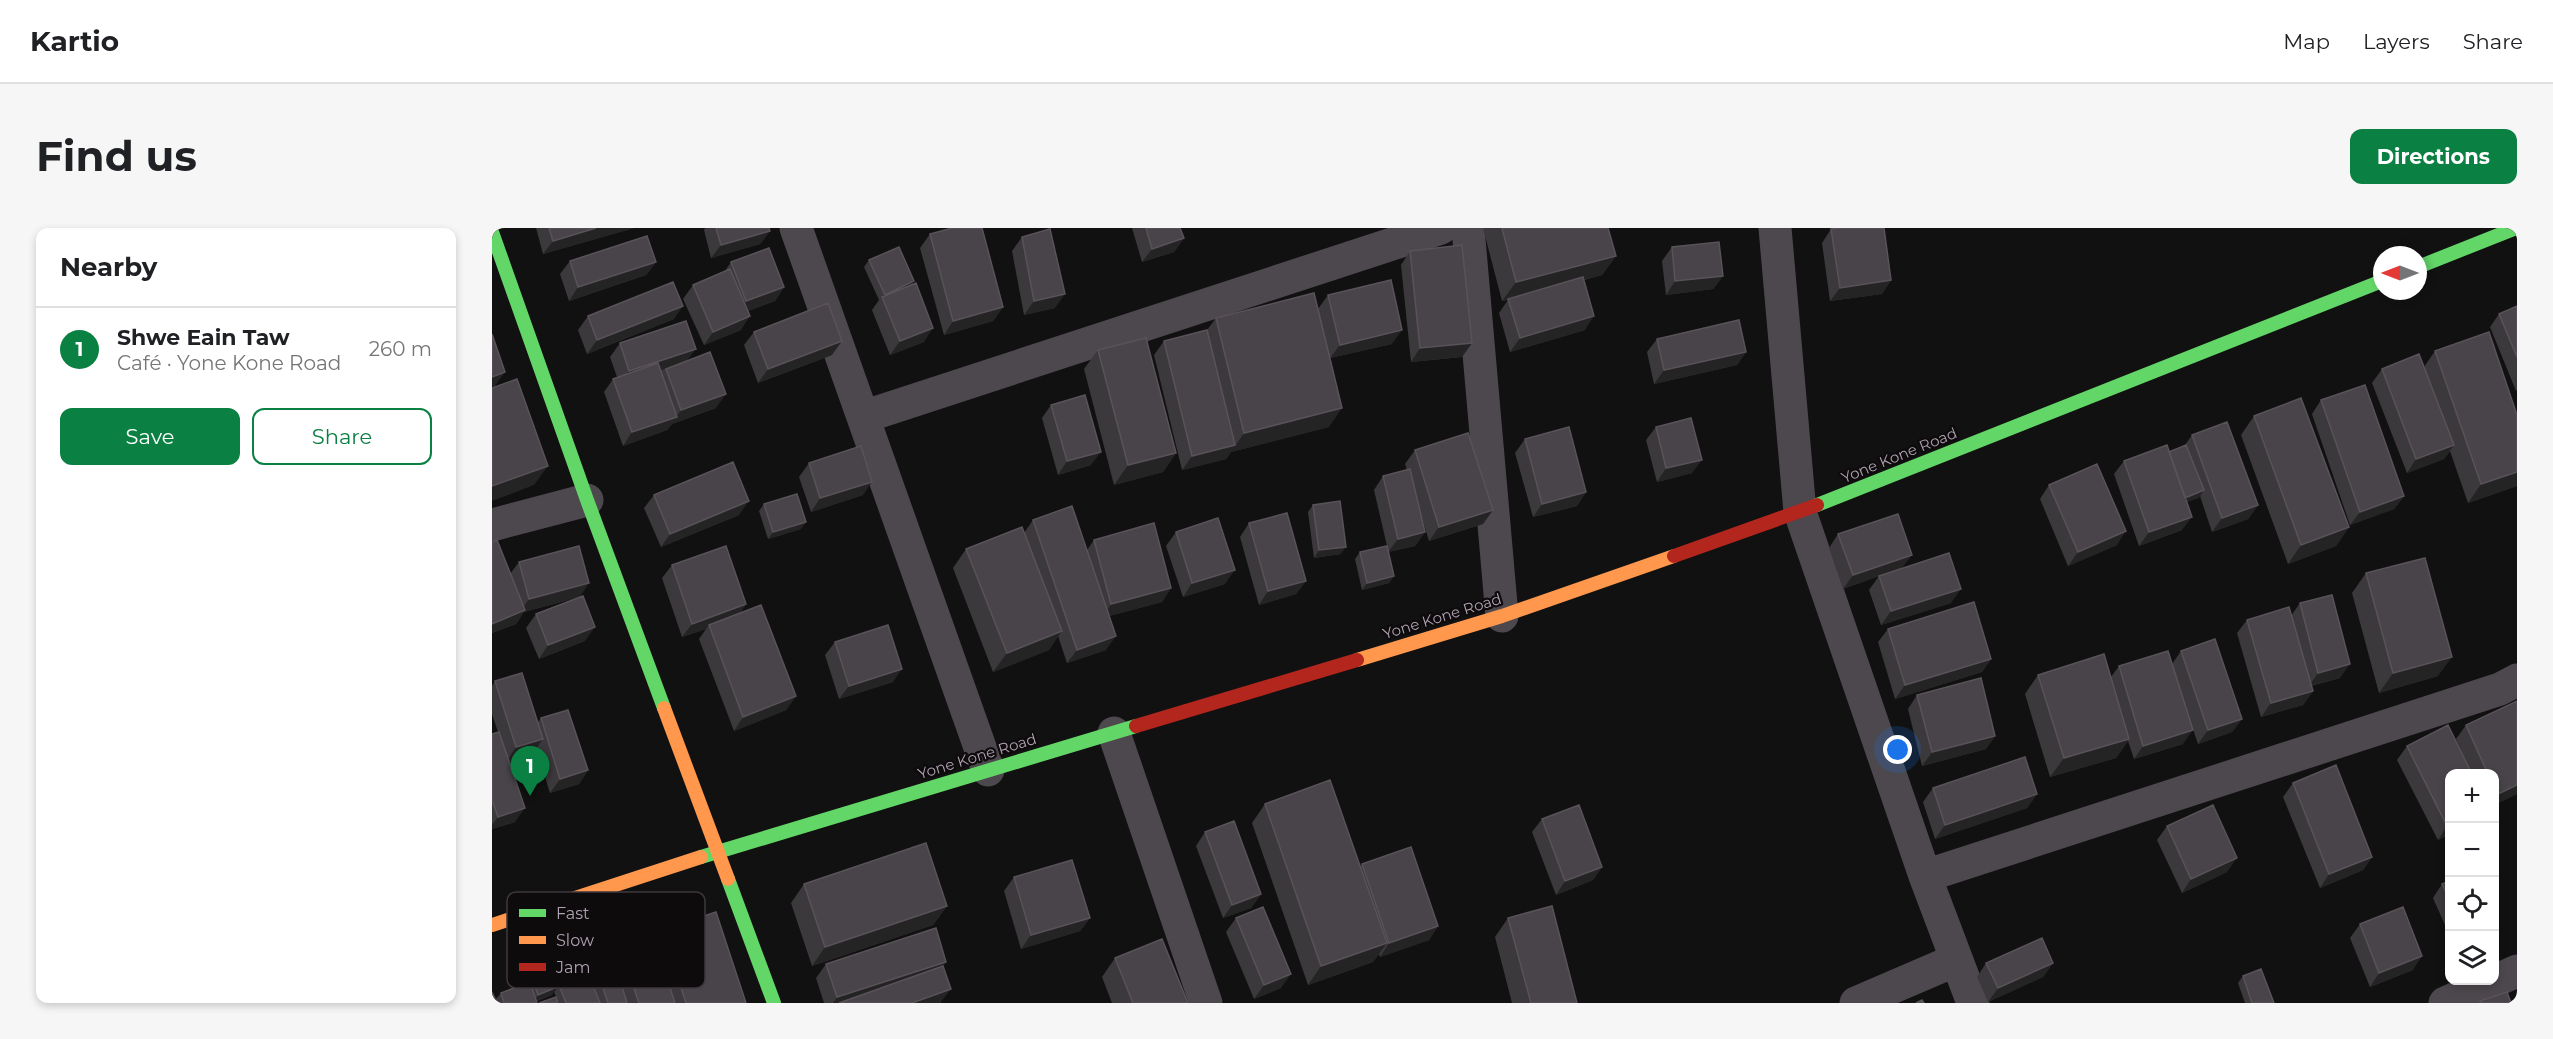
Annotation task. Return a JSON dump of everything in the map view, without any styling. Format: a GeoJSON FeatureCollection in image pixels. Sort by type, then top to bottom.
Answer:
{"type":"FeatureCollection","features":[{"type":"Feature","properties":{"kind":"street"},"geometry":{"type":"LineString","coordinates":[[796,228],[988,770]]}},
{"type":"Feature","properties":{"kind":"street"},"geometry":{"type":"LineString","coordinates":[[863,417],[1441,228]]}},
{"type":"Feature","properties":{"kind":"street"},"geometry":{"type":"LineString","coordinates":[[1468,228],[1502,616]]}},
{"type":"Feature","properties":{"kind":"street"},"geometry":{"type":"LineString","coordinates":[[1775,228],[1800,512],[1925,876],[1973,1003]]}},
{"type":"Feature","properties":{"kind":"street"},"geometry":{"type":"LineString","coordinates":[[2427,263],[2516,228]]}},
{"type":"Feature","properties":{"kind":"street"},"geometry":{"type":"LineString","coordinates":[[492,232],[587,500],[774,1003]]}},
{"type":"Feature","properties":{"kind":"street","name":"Yone Kone Road"},"geometry":{"type":"LineString","coordinates":[[592,892],[717,852],[1502,616],[1800,512],[2373,285]]}},
{"type":"Feature","properties":{"kind":"street"},"geometry":{"type":"LineString","coordinates":[[492,525],[587,500]]}},
{"type":"Feature","properties":{"kind":"street"},"geometry":{"type":"LineString","coordinates":[[1925,876],[2488,693],[2517,680]]}},
{"type":"Feature","properties":{"kind":"street"},"geometry":{"type":"LineString","coordinates":[[1114,733],[1206,1003]]}},
{"type":"Feature","properties":{"kind":"street","name":"Yone Kone Road"},"geometry":{"type":"LineString","coordinates":[[492,924],[507,919]]}},
{"type":"Feature","properties":{"kind":"street"},"geometry":{"type":"LineString","coordinates":[[1856,1003],[1956,960]]}},
{"type":"Feature","properties":{"kind":"street"},"geometry":{"type":"LineString","coordinates":[[2445,1003],[2517,971]]}},
{"type":"Feature","properties":{"kind":"building"},"geometry":{"type":"Polygon","coordinates":[[[549,228],[596,228],[553,241],[549,228]]]}},
{"type":"Feature","properties":{"kind":"building"},"geometry":{"type":"Polygon","coordinates":[[[716,228],[769,228],[770,231],[721,245],[716,228]]]}},
{"type":"Feature","properties":{"kind":"building"},"geometry":{"type":"Polygon","coordinates":[[[952,228],[982,228],[1003,307],[953,321],[930,234],[952,228]]]}},
{"type":"Feature","properties":{"kind":"building"},"geometry":{"type":"Polygon","coordinates":[[[1146,228],[1180,228],[1184,238],[1152,249],[1146,228]]]}},
{"type":"Feature","properties":{"kind":"building"},"geometry":{"type":"Polygon","coordinates":[[[1502,228],[1608,228],[1616,256],[1516,282],[1502,228]]]}},
{"type":"Feature","properties":{"kind":"building"},"geometry":{"type":"Polygon","coordinates":[[[1884,228],[1891,280],[1840,288],[1831,229],[1884,228]]]}},
{"type":"Feature","properties":{"kind":"building"},"geometry":{"type":"Polygon","coordinates":[[[1050,229],[1065,294],[1034,301],[1022,237],[1050,229]]]}},
{"type":"Feature","properties":{"kind":"building"},"geometry":{"type":"Polygon","coordinates":[[[647,236],[656,262],[578,287],[570,261],[647,236]]]}},
{"type":"Feature","properties":{"kind":"building"},"geometry":{"type":"Polygon","coordinates":[[[1719,242],[1723,276],[1675,281],[1672,247],[1719,242]]]}},
{"type":"Feature","properties":{"kind":"building"},"geometry":{"type":"Polygon","coordinates":[[[1462,245],[1472,343],[1420,348],[1410,251],[1462,245]]]}},
{"type":"Feature","properties":{"kind":"building"},"geometry":{"type":"Polygon","coordinates":[[[899,247],[914,281],[885,295],[869,260],[899,247]]]}},
{"type":"Feature","properties":{"kind":"building"},"geometry":{"type":"Polygon","coordinates":[[[769,248],[784,287],[746,301],[731,262],[769,248]]]}},
{"type":"Feature","properties":{"kind":"building"},"geometry":{"type":"Polygon","coordinates":[[[730,269],[750,316],[713,332],[693,285],[730,269]]]}},
{"type":"Feature","properties":{"kind":"building"},"geometry":{"type":"Polygon","coordinates":[[[1583,277],[1594,316],[1520,338],[1508,299],[1583,277]]]}},
{"type":"Feature","properties":{"kind":"building"},"geometry":{"type":"Polygon","coordinates":[[[1391,280],[1402,330],[1340,345],[1328,295],[1391,280]]]}},
{"type":"Feature","properties":{"kind":"building"},"geometry":{"type":"Polygon","coordinates":[[[673,282],[683,306],[597,340],[588,316],[673,282]]]}},
{"type":"Feature","properties":{"kind":"building"},"geometry":{"type":"Polygon","coordinates":[[[916,283],[933,328],[900,341],[882,297],[916,283]]]}},
{"type":"Feature","properties":{"kind":"building"},"geometry":{"type":"Polygon","coordinates":[[[1314,293],[1342,408],[1244,433],[1216,318],[1314,293]]]}},
{"type":"Feature","properties":{"kind":"building"},"geometry":{"type":"Polygon","coordinates":[[[828,303],[842,341],[768,369],[754,332],[828,303]]]}},
{"type":"Feature","properties":{"kind":"building"},"geometry":{"type":"Polygon","coordinates":[[[2517,306],[2517,357],[2499,314],[2517,306]]]}},
{"type":"Feature","properties":{"kind":"building"},"geometry":{"type":"Polygon","coordinates":[[[1739,320],[1746,352],[1664,370],[1657,339],[1739,320]]]}},
{"type":"Feature","properties":{"kind":"building"},"geometry":{"type":"Polygon","coordinates":[[[686,321],[696,349],[629,371],[620,343],[686,321]]]}},
{"type":"Feature","properties":{"kind":"building"},"geometry":{"type":"Polygon","coordinates":[[[1207,330],[1235,445],[1192,456],[1164,341],[1207,330]]]}},
{"type":"Feature","properties":{"kind":"building"},"geometry":{"type":"Polygon","coordinates":[[[2489,332],[2517,415],[2517,472],[2481,484],[2435,351],[2489,332]]]}},
{"type":"Feature","properties":{"kind":"building"},"geometry":{"type":"Polygon","coordinates":[[[492,334],[505,372],[492,377],[492,334]]]}},
{"type":"Feature","properties":{"kind":"building"},"geometry":{"type":"Polygon","coordinates":[[[1146,338],[1176,453],[1128,465],[1098,350],[1146,338]]]}},
{"type":"Feature","properties":{"kind":"building"},"geometry":{"type":"Polygon","coordinates":[[[710,352],[726,394],[681,410],[666,369],[710,352]]]}},
{"type":"Feature","properties":{"kind":"building"},"geometry":{"type":"Polygon","coordinates":[[[2419,354],[2454,445],[2416,459],[2382,369],[2419,354]]]}},
{"type":"Feature","properties":{"kind":"building"},"geometry":{"type":"Polygon","coordinates":[[[658,363],[677,417],[632,432],[613,379],[658,363]]]}},
{"type":"Feature","properties":{"kind":"building"},"geometry":{"type":"Polygon","coordinates":[[[517,379],[548,466],[492,486],[492,388],[517,379]]]}},
{"type":"Feature","properties":{"kind":"building"},"geometry":{"type":"Polygon","coordinates":[[[2365,385],[2404,496],[2360,512],[2321,400],[2365,385]]]}},
{"type":"Feature","properties":{"kind":"building"},"geometry":{"type":"Polygon","coordinates":[[[1085,395],[1101,452],[1067,461],[1051,405],[1085,395]]]}},
{"type":"Feature","properties":{"kind":"building"},"geometry":{"type":"Polygon","coordinates":[[[2301,398],[2349,527],[2301,545],[2254,416],[2301,398]]]}},
{"type":"Feature","properties":{"kind":"building"},"geometry":{"type":"Polygon","coordinates":[[[1691,418],[1702,460],[1666,468],[1656,427],[1691,418]]]}},
{"type":"Feature","properties":{"kind":"building"},"geometry":{"type":"Polygon","coordinates":[[[2227,422],[2258,505],[2222,518],[2192,435],[2227,422]]]}},
{"type":"Feature","properties":{"kind":"building"},"geometry":{"type":"Polygon","coordinates":[[[1569,427],[1586,492],[1542,504],[1525,439],[1569,427]]]}},
{"type":"Feature","properties":{"kind":"building"},"geometry":{"type":"Polygon","coordinates":[[[1468,433],[1493,510],[1439,527],[1415,450],[1468,433]]]}},
{"type":"Feature","properties":{"kind":"building"},"geometry":{"type":"Polygon","coordinates":[[[2167,445],[2192,517],[2149,532],[2124,461],[2167,445]]]}},
{"type":"Feature","properties":{"kind":"building"},"geometry":{"type":"Polygon","coordinates":[[[2186,445],[2204,490],[2185,498],[2169,452],[2186,445]]]}},
{"type":"Feature","properties":{"kind":"building"},"geometry":{"type":"Polygon","coordinates":[[[861,446],[872,482],[820,498],[809,463],[861,446]]]}},
{"type":"Feature","properties":{"kind":"building"},"geometry":{"type":"Polygon","coordinates":[[[733,462],[749,501],[670,534],[654,495],[733,462]]]}},
{"type":"Feature","properties":{"kind":"building"},"geometry":{"type":"Polygon","coordinates":[[[2097,464],[2126,531],[2078,552],[2049,485],[2097,464]]]}},
{"type":"Feature","properties":{"kind":"building"},"geometry":{"type":"Polygon","coordinates":[[[1410,469],[1425,532],[1398,539],[1383,476],[1410,469]]]}},
{"type":"Feature","properties":{"kind":"building"},"geometry":{"type":"Polygon","coordinates":[[[797,494],[806,522],[773,532],[764,504],[797,494]]]}},
{"type":"Feature","properties":{"kind":"building"},"geometry":{"type":"Polygon","coordinates":[[[1340,501],[1346,547],[1319,550],[1313,505],[1340,501]]]}},
{"type":"Feature","properties":{"kind":"building"},"geometry":{"type":"Polygon","coordinates":[[[1072,506],[1116,636],[1077,650],[1033,520],[1072,506]]]}},
{"type":"Feature","properties":{"kind":"building"},"geometry":{"type":"Polygon","coordinates":[[[1287,513],[1306,581],[1268,591],[1249,523],[1287,513]]]}},
{"type":"Feature","properties":{"kind":"building"},"geometry":{"type":"Polygon","coordinates":[[[1898,514],[1912,555],[1853,575],[1838,534],[1898,514]]]}},
{"type":"Feature","properties":{"kind":"building"},"geometry":{"type":"Polygon","coordinates":[[[1218,518],[1235,570],[1192,583],[1176,532],[1218,518]]]}},
{"type":"Feature","properties":{"kind":"building"},"geometry":{"type":"Polygon","coordinates":[[[1154,523],[1171,588],[1111,604],[1094,540],[1154,523]]]}},
{"type":"Feature","properties":{"kind":"building"},"geometry":{"type":"Polygon","coordinates":[[[1022,527],[1062,631],[1007,653],[966,549],[1022,527]]]}},
{"type":"Feature","properties":{"kind":"building"},"geometry":{"type":"Polygon","coordinates":[[[497,540],[525,610],[492,624],[492,542],[497,540]]]}},
{"type":"Feature","properties":{"kind":"building"},"geometry":{"type":"Polygon","coordinates":[[[579,546],[589,583],[529,599],[519,562],[579,546]]]}},
{"type":"Feature","properties":{"kind":"building"},"geometry":{"type":"Polygon","coordinates":[[[726,546],[746,604],[692,624],[672,565],[726,546]]]}},
{"type":"Feature","properties":{"kind":"building"},"geometry":{"type":"Polygon","coordinates":[[[1387,546],[1394,576],[1367,583],[1360,552],[1387,546]]]}},
{"type":"Feature","properties":{"kind":"building"},"geometry":{"type":"Polygon","coordinates":[[[1949,553],[1961,589],[1891,611],[1879,576],[1949,553]]]}},
{"type":"Feature","properties":{"kind":"building"},"geometry":{"type":"Polygon","coordinates":[[[2425,558],[2452,657],[2393,673],[2366,573],[2425,558]]]}},
{"type":"Feature","properties":{"kind":"building"},"geometry":{"type":"Polygon","coordinates":[[[2332,595],[2350,664],[2318,673],[2300,603],[2332,595]]]}},
{"type":"Feature","properties":{"kind":"building"},"geometry":{"type":"Polygon","coordinates":[[[583,596],[595,627],[548,645],[536,614],[583,596]]]}},
{"type":"Feature","properties":{"kind":"building"},"geometry":{"type":"Polygon","coordinates":[[[1974,602],[1991,659],[1905,685],[1888,629],[1974,602]]]}},
{"type":"Feature","properties":{"kind":"building"},"geometry":{"type":"Polygon","coordinates":[[[761,605],[796,696],[743,717],[709,625],[761,605]]]}},
{"type":"Feature","properties":{"kind":"building"},"geometry":{"type":"Polygon","coordinates":[[[2289,607],[2313,691],[2271,703],[2247,620],[2289,607]]]}},
{"type":"Feature","properties":{"kind":"building"},"geometry":{"type":"Polygon","coordinates":[[[888,625],[902,669],[849,686],[835,642],[888,625]]]}},
{"type":"Feature","properties":{"kind":"building"},"geometry":{"type":"Polygon","coordinates":[[[2215,639],[2242,719],[2208,730],[2181,651],[2215,639]]]}},
{"type":"Feature","properties":{"kind":"building"},"geometry":{"type":"Polygon","coordinates":[[[2168,651],[2193,730],[2143,746],[2119,666],[2168,651]]]}},
{"type":"Feature","properties":{"kind":"building"},"geometry":{"type":"Polygon","coordinates":[[[2104,654],[2129,739],[2064,758],[2038,675],[2104,654]]]}},
{"type":"Feature","properties":{"kind":"building"},"geometry":{"type":"Polygon","coordinates":[[[522,673],[543,739],[516,747],[495,681],[522,673]]]}},
{"type":"Feature","properties":{"kind":"building"},"geometry":{"type":"Polygon","coordinates":[[[1981,678],[1995,736],[1932,752],[1917,695],[1981,678]]]}},
{"type":"Feature","properties":{"kind":"building"},"geometry":{"type":"Polygon","coordinates":[[[2517,701],[2517,785],[2499,794],[2499,769],[2486,769],[2466,725],[2517,701]]]}},
{"type":"Feature","properties":{"kind":"building"},"geometry":{"type":"Polygon","coordinates":[[[568,710],[588,770],[560,779],[541,718],[568,710]]]}},
{"type":"Feature","properties":{"kind":"building"},"geometry":{"type":"Polygon","coordinates":[[[2448,725],[2470,769],[2445,769],[2445,822],[2407,746],[2448,725]]]}},
{"type":"Feature","properties":{"kind":"building"},"geometry":{"type":"Polygon","coordinates":[[[499,732],[525,808],[498,817],[492,800],[492,734],[499,732]]]}},
{"type":"Feature","properties":{"kind":"building"},"geometry":{"type":"Polygon","coordinates":[[[2025,757],[2037,794],[1945,825],[1933,788],[2025,757]]]}},
{"type":"Feature","properties":{"kind":"building"},"geometry":{"type":"Polygon","coordinates":[[[2336,765],[2372,857],[2329,874],[2293,783],[2336,765]]]}},
{"type":"Feature","properties":{"kind":"building"},"geometry":{"type":"Polygon","coordinates":[[[1330,780],[1387,943],[1321,966],[1265,804],[1330,780]]]}},
{"type":"Feature","properties":{"kind":"building"},"geometry":{"type":"Polygon","coordinates":[[[1579,805],[1602,867],[1565,881],[1542,819],[1579,805]]]}},
{"type":"Feature","properties":{"kind":"building"},"geometry":{"type":"Polygon","coordinates":[[[2213,805],[2237,858],[2191,879],[2167,826],[2213,805]]]}},
{"type":"Feature","properties":{"kind":"building"},"geometry":{"type":"Polygon","coordinates":[[[1234,821],[1261,894],[1232,905],[1205,832],[1234,821]]]}},
{"type":"Feature","properties":{"kind":"building"},"geometry":{"type":"Polygon","coordinates":[[[926,843],[947,906],[825,947],[804,884],[926,843]]]}},
{"type":"Feature","properties":{"kind":"building"},"geometry":{"type":"Polygon","coordinates":[[[1411,847],[1438,926],[1389,943],[1362,864],[1411,847]]]}},
{"type":"Feature","properties":{"kind":"building"},"geometry":{"type":"Polygon","coordinates":[[[1072,860],[1090,918],[1031,935],[1014,877],[1072,860]]]}},
{"type":"Feature","properties":{"kind":"building"},"geometry":{"type":"Polygon","coordinates":[[[1552,906],[1577,1003],[1531,1003],[1508,918],[1552,906]]]}},
{"type":"Feature","properties":{"kind":"building"},"geometry":{"type":"Polygon","coordinates":[[[1263,907],[1291,974],[1264,985],[1236,918],[1263,907]]]}},
{"type":"Feature","properties":{"kind":"building"},"geometry":{"type":"Polygon","coordinates":[[[2403,907],[2422,956],[2379,973],[2360,924],[2403,907]]]}},
{"type":"Feature","properties":{"kind":"building"},"geometry":{"type":"Polygon","coordinates":[[[716,912],[746,1003],[686,1003],[681,988],[705,988],[705,916],[716,912]]]}},
{"type":"Feature","properties":{"kind":"building"},"geometry":{"type":"Polygon","coordinates":[[[936,928],[946,962],[837,997],[826,964],[936,928]]]}},
{"type":"Feature","properties":{"kind":"building"},"geometry":{"type":"Polygon","coordinates":[[[2042,938],[2053,963],[1998,988],[1986,963],[2042,938]]]}},
{"type":"Feature","properties":{"kind":"building"},"geometry":{"type":"Polygon","coordinates":[[[1162,939],[1188,1003],[1133,1003],[1115,958],[1162,939]]]}},
{"type":"Feature","properties":{"kind":"building"},"geometry":{"type":"Polygon","coordinates":[[[943,966],[951,989],[912,1003],[839,1003],[943,966]]]}},
{"type":"Feature","properties":{"kind":"building"},"geometry":{"type":"Polygon","coordinates":[[[2261,969],[2274,1003],[2252,1003],[2243,976],[2261,969]]]}},
{"type":"Feature","properties":{"kind":"building"},"geometry":{"type":"Polygon","coordinates":[[[514,988],[532,988],[537,1003],[504,1003],[501,993],[514,988]]]}},
{"type":"Feature","properties":{"kind":"building"},"geometry":{"type":"Polygon","coordinates":[[[536,988],[555,988],[538,995],[536,988]]]}},
{"type":"Feature","properties":{"kind":"building"},"geometry":{"type":"Polygon","coordinates":[[[560,988],[594,988],[600,1003],[566,1003],[560,988]]]}},
{"type":"Feature","properties":{"kind":"building"},"geometry":{"type":"Polygon","coordinates":[[[603,988],[622,988],[627,1003],[608,1003],[603,988]]]}},
{"type":"Feature","properties":{"kind":"building"},"geometry":{"type":"Polygon","coordinates":[[[634,988],[670,988],[675,1003],[639,1003],[634,988]]]}},
{"type":"Feature","properties":{"kind":"building"},"geometry":{"type":"Polygon","coordinates":[[[492,992],[497,1003],[492,1003],[492,992]]]}},
{"type":"Feature","properties":{"kind":"building"},"geometry":{"type":"Polygon","coordinates":[[[2507,992],[2511,1003],[2481,1003],[2480,1001],[2507,992]]]}},
{"type":"Feature","properties":{"kind":"building"},"geometry":{"type":"Polygon","coordinates":[[[556,997],[558,1003],[539,1003],[556,997]]]}},
{"type":"Feature","properties":{"kind":"traffic: fast"},"geometry":{"type":"LineString","coordinates":[[2427,263],[2516,228]]}},
{"type":"Feature","properties":{"kind":"traffic: fast"},"geometry":{"type":"LineString","coordinates":[[492,232],[664,708]]}},
{"type":"Feature","properties":{"kind":"traffic: fast"},"geometry":{"type":"LineString","coordinates":[[1817,505],[2373,285]]}},
{"type":"Feature","properties":{"kind":"traffic: fast"},"geometry":{"type":"LineString","coordinates":[[701,857],[1136,726]]}},
{"type":"Feature","properties":{"kind":"traffic: fast"},"geometry":{"type":"LineString","coordinates":[[728,879],[774,1003]]}},
{"type":"Feature","properties":{"kind":"traffic: slow"},"geometry":{"type":"LineString","coordinates":[[1357,660],[1502,616],[1674,556]]}},
{"type":"Feature","properties":{"kind":"traffic: slow"},"geometry":{"type":"LineString","coordinates":[[664,708],[728,879]]}},
{"type":"Feature","properties":{"kind":"traffic: slow"},"geometry":{"type":"LineString","coordinates":[[593,892],[701,857]]}},
{"type":"Feature","properties":{"kind":"traffic: slow"},"geometry":{"type":"LineString","coordinates":[[492,925],[507,920]]}},
{"type":"Feature","properties":{"kind":"traffic: jam"},"geometry":{"type":"LineString","coordinates":[[1674,556],[1817,505]]}},
{"type":"Feature","properties":{"kind":"traffic: jam"},"geometry":{"type":"LineString","coordinates":[[1136,726],[1357,660]]}},
{"type":"Feature","properties":{"kind":"place","name":"Shwe Eain Taw"},"geometry":{"type":"Point","coordinates":[530,796]}}]}
